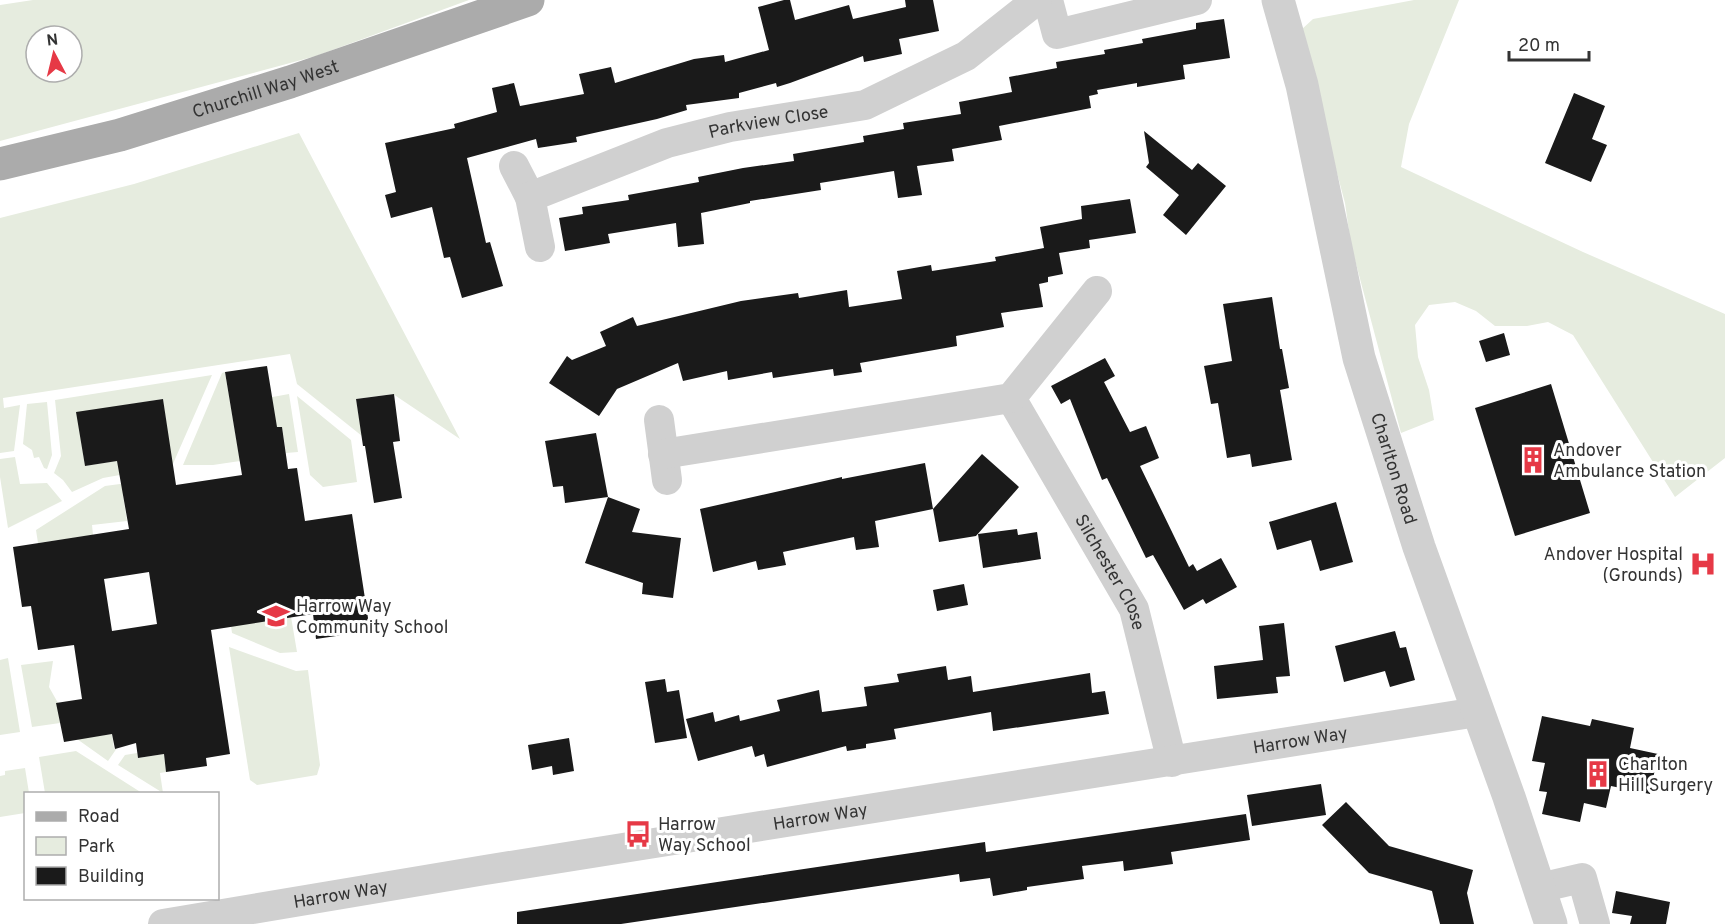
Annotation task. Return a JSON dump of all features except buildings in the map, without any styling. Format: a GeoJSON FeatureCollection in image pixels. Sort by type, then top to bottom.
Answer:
{"type":"FeatureCollection","features":[{"type":"Feature","properties":{"kind":"main road","name":"Churchill Way West"},"geometry":{"type":"LineString","coordinates":[[0,164],[120,135],[290,82],[528,0]]}},
{"type":"Feature","properties":{"kind":"street","name":"Parkview Close"},"geometry":{"type":"LineString","coordinates":[[530,197],[667,143],[730,127],[865,105],[966,56],[1037,0]]}},
{"type":"Feature","properties":{"kind":"street"},"geometry":{"type":"LineString","coordinates":[[1048,0],[1057,34],[1197,0]]}},
{"type":"Feature","properties":{"kind":"street","name":"Charlton Road"},"geometry":{"type":"LineString","coordinates":[[1278,0],[1308,115],[1359,358],[1412,525],[1551,924]]}},
{"type":"Feature","properties":{"kind":"street"},"geometry":{"type":"LineString","coordinates":[[514,166],[530,197],[540,247]]}},
{"type":"Feature","properties":{"kind":"street"},"geometry":{"type":"LineString","coordinates":[[659,420],[665,467],[1011,398],[1097,291]]}},
{"type":"Feature","properties":{"kind":"street","name":"Silchester Close"},"geometry":{"type":"LineString","coordinates":[[1011,398],[1134,609],[1172,762]]}},
{"type":"Feature","properties":{"kind":"street","name":"Harrow Way"},"geometry":{"type":"LineString","coordinates":[[163,924],[309,911],[1172,762],[1477,712]]}},
{"type":"Feature","properties":{"kind":"street"},"geometry":{"type":"LineString","coordinates":[[1539,888],[1582,878],[1595,924]]}},
{"type":"Feature","properties":{"kind":"green space"},"geometry":{"type":"Polygon","coordinates":[[[33,0],[469,0],[316,56],[0,141],[0,5],[33,0]]]}},
{"type":"Feature","properties":{"kind":"green space"},"geometry":{"type":"Polygon","coordinates":[[[1414,0],[1459,0],[1409,124],[1401,167],[1583,252],[1725,314],[1725,458],[1675,497],[1573,335],[1548,322],[1527,326],[1495,326],[1476,311],[1455,302],[1429,305],[1415,325],[1418,357],[1429,390],[1434,420],[1401,433],[1351,245],[1345,203],[1301,30],[1313,19],[1414,0]]]}},
{"type":"Feature","properties":{"kind":"green space"},"geometry":{"type":"Polygon","coordinates":[[[299,133],[460,439],[393,394],[356,399],[362,436],[297,384],[290,354],[3,398],[4,408],[20,405],[14,451],[0,453],[0,218],[134,184],[299,133]]]}},
{"type":"Feature","properties":{"kind":"green space"},"geometry":{"type":"Polygon","coordinates":[[[225,372],[240,461],[213,465],[183,465],[222,373],[225,372]]]}},
{"type":"Feature","properties":{"kind":"green space"},"geometry":{"type":"Polygon","coordinates":[[[212,375],[172,466],[163,399],[77,413],[85,466],[146,456],[148,470],[103,478],[72,492],[54,473],[61,456],[55,400],[212,375]]]}},
{"type":"Feature","properties":{"kind":"green space"},"geometry":{"type":"Polygon","coordinates":[[[289,394],[298,452],[286,453],[282,427],[272,428],[267,398],[289,394]]]}},
{"type":"Feature","properties":{"kind":"green space"},"geometry":{"type":"Polygon","coordinates":[[[297,396],[351,440],[357,482],[323,487],[310,475],[297,396]]]}},
{"type":"Feature","properties":{"kind":"green space"},"geometry":{"type":"Polygon","coordinates":[[[47,402],[52,455],[47,469],[44,468],[39,457],[34,458],[32,450],[23,444],[27,404],[47,402]]]}},
{"type":"Feature","properties":{"kind":"green space"},"geometry":{"type":"Polygon","coordinates":[[[15,457],[20,484],[47,483],[62,501],[8,528],[0,477],[0,459],[15,457]]]}},
{"type":"Feature","properties":{"kind":"green space"},"geometry":{"type":"Polygon","coordinates":[[[150,480],[123,495],[127,521],[92,525],[93,535],[38,543],[36,530],[105,486],[150,480]]]}},
{"type":"Feature","properties":{"kind":"green space"},"geometry":{"type":"Polygon","coordinates":[[[289,605],[297,652],[280,653],[232,633],[231,626],[289,605]]]}},
{"type":"Feature","properties":{"kind":"green space"},"geometry":{"type":"Polygon","coordinates":[[[229,647],[296,671],[308,670],[320,765],[317,775],[257,785],[250,780],[229,647]]]}},
{"type":"Feature","properties":{"kind":"green space"},"geometry":{"type":"Polygon","coordinates":[[[8,658],[20,732],[0,735],[0,660],[8,658]]]}},
{"type":"Feature","properties":{"kind":"green space"},"geometry":{"type":"Polygon","coordinates":[[[53,661],[49,687],[58,703],[60,723],[32,727],[21,665],[53,661]]]}},
{"type":"Feature","properties":{"kind":"green space"},"geometry":{"type":"Polygon","coordinates":[[[112,734],[114,749],[117,748],[108,761],[77,739],[112,734]]]}},
{"type":"Feature","properties":{"kind":"green space"},"geometry":{"type":"Polygon","coordinates":[[[76,751],[140,792],[45,792],[39,757],[76,751]]]}},
{"type":"Feature","properties":{"kind":"green space"},"geometry":{"type":"Polygon","coordinates":[[[137,753],[138,758],[164,754],[166,772],[160,773],[163,792],[118,765],[125,755],[137,753]]]}},
{"type":"Feature","properties":{"kind":"green space"},"geometry":{"type":"Polygon","coordinates":[[[25,768],[29,792],[24,792],[24,813],[0,817],[0,776],[5,775],[5,771],[25,768]]]}},
{"type":"Feature","properties":{"kind":"place","name":"Andover Ambulance Station"},"geometry":{"type":"Point","coordinates":[1533,460]}},
{"type":"Feature","properties":{"kind":"place","name":"Andover Hospital (Grounds)"},"geometry":{"type":"Point","coordinates":[1703,564]}},
{"type":"Feature","properties":{"kind":"place","name":"Harrow Way Community School"},"geometry":{"type":"Point","coordinates":[276,616]}},
{"type":"Feature","properties":{"kind":"place","name":"Charlton Hill Surgery"},"geometry":{"type":"Point","coordinates":[1598,774]}},
{"type":"Feature","properties":{"kind":"place","name":"Harrow Way School"},"geometry":{"type":"Point","coordinates":[638,834]}}]}
